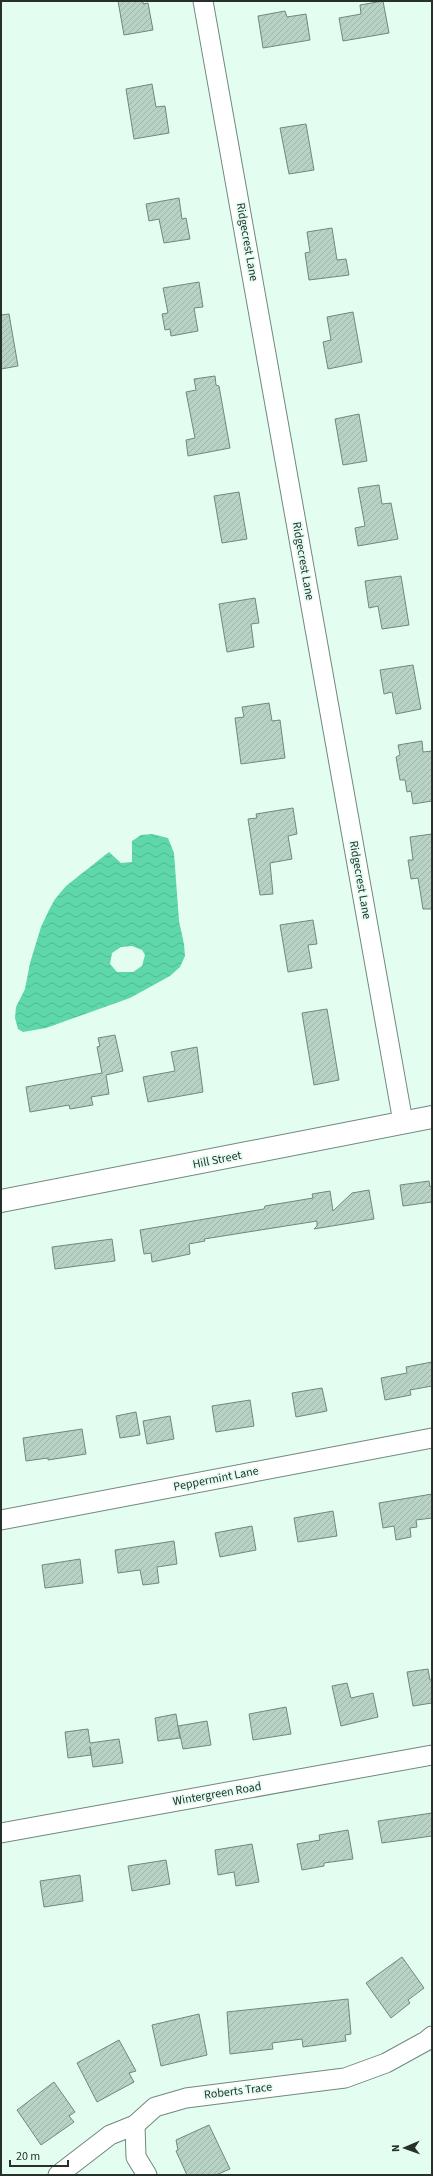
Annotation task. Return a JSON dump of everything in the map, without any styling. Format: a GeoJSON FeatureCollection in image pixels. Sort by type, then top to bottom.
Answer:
{"type":"FeatureCollection","features":[{"type":"Feature","properties":{"kind":"street","name":"Ridgecrest Lane"},"geometry":{"type":"LineString","coordinates":[[204,1],[403,1122]]}},
{"type":"Feature","properties":{"kind":"street","name":"Hill Street"},"geometry":{"type":"LineString","coordinates":[[1,1201],[432,1117]]}},
{"type":"Feature","properties":{"kind":"street","name":"Peppermint Lane"},"geometry":{"type":"LineString","coordinates":[[1,1520],[432,1438]]}},
{"type":"Feature","properties":{"kind":"street","name":"Wintergreen Road"},"geometry":{"type":"LineString","coordinates":[[1,1832],[432,1755]]}},
{"type":"Feature","properties":{"kind":"street","name":"Roberts Trace"},"geometry":{"type":"LineString","coordinates":[[58,2175],[110,2135],[135,2125],[155,2107],[186,2098],[345,2078],[386,2063],[426,2041],[432,2036]]}},
{"type":"Feature","properties":{"kind":"street"},"geometry":{"type":"LineString","coordinates":[[135,2125],[136,2157],[143,2172]]}},
{"type":"Feature","properties":{"kind":"water"},"geometry":{"type":"Polygon","coordinates":[[[152,834],[168,838],[174,853],[179,921],[185,956],[180,967],[170,976],[130,998],[46,1028],[23,1032],[18,1029],[15,1018],[16,1007],[25,989],[30,963],[41,927],[55,899],[66,886],[109,852],[121,863],[132,862],[132,841],[141,835],[152,834]],[[132,946],[121,947],[112,953],[110,964],[117,972],[133,972],[142,966],[145,955],[142,950],[132,946]]]}},
{"type":"Feature","properties":{"kind":"building"},"geometry":{"type":"Polygon","coordinates":[[[118,1],[143,1],[143,4],[148,3],[153,30],[124,35],[118,1]]]}},
{"type":"Feature","properties":{"kind":"building"},"geometry":{"type":"Polygon","coordinates":[[[383,1],[389,33],[343,41],[339,18],[361,14],[360,5],[383,1]]]}},
{"type":"Feature","properties":{"kind":"building"},"geometry":{"type":"Polygon","coordinates":[[[285,11],[287,17],[306,14],[310,40],[263,48],[258,16],[285,11]]]}},
{"type":"Feature","properties":{"kind":"building"},"geometry":{"type":"Polygon","coordinates":[[[152,84],[156,107],[165,106],[169,133],[134,139],[126,89],[152,84]]]}},
{"type":"Feature","properties":{"kind":"building"},"geometry":{"type":"Polygon","coordinates":[[[306,124],[314,170],[289,174],[280,128],[306,124]]]}},
{"type":"Feature","properties":{"kind":"building"},"geometry":{"type":"Polygon","coordinates":[[[179,198],[182,219],[186,218],[190,239],[164,243],[159,219],[149,221],[146,204],[179,198]]]}},
{"type":"Feature","properties":{"kind":"building"},"geometry":{"type":"Polygon","coordinates":[[[332,228],[337,260],[346,259],[349,275],[309,280],[305,253],[310,252],[307,232],[332,228]]]}},
{"type":"Feature","properties":{"kind":"building"},"geometry":{"type":"Polygon","coordinates":[[[199,282],[203,307],[194,308],[198,331],[171,336],[170,329],[165,330],[162,314],[168,313],[163,288],[199,282]]]}},
{"type":"Feature","properties":{"kind":"building"},"geometry":{"type":"Polygon","coordinates":[[[353,312],[362,362],[328,369],[323,342],[331,340],[327,317],[353,312]]]}},
{"type":"Feature","properties":{"kind":"building"},"geometry":{"type":"Polygon","coordinates":[[[9,314],[18,366],[1,369],[1,315],[9,314]]]}},
{"type":"Feature","properties":{"kind":"building"},"geometry":{"type":"Polygon","coordinates":[[[215,376],[216,385],[219,386],[230,448],[188,456],[186,440],[195,438],[186,392],[196,390],[194,379],[215,376]]]}},
{"type":"Feature","properties":{"kind":"building"},"geometry":{"type":"Polygon","coordinates":[[[359,414],[367,461],[343,465],[335,419],[359,414]]]}},
{"type":"Feature","properties":{"kind":"building"},"geometry":{"type":"Polygon","coordinates":[[[379,485],[382,504],[391,503],[398,539],[358,546],[355,528],[365,526],[358,488],[379,485]]]}},
{"type":"Feature","properties":{"kind":"building"},"geometry":{"type":"Polygon","coordinates":[[[239,492],[247,539],[222,543],[214,496],[239,492]]]}},
{"type":"Feature","properties":{"kind":"building"},"geometry":{"type":"Polygon","coordinates":[[[401,576],[409,625],[382,629],[378,606],[369,608],[365,581],[401,576]]]}},
{"type":"Feature","properties":{"kind":"building"},"geometry":{"type":"Polygon","coordinates":[[[255,598],[259,623],[251,624],[254,647],[227,652],[219,604],[255,598]]]}},
{"type":"Feature","properties":{"kind":"building"},"geometry":{"type":"Polygon","coordinates":[[[413,665],[421,709],[396,714],[392,692],[384,694],[380,670],[413,665]]]}},
{"type":"Feature","properties":{"kind":"building"},"geometry":{"type":"Polygon","coordinates":[[[269,703],[272,721],[280,720],[285,758],[241,764],[235,718],[244,717],[242,707],[269,703]]]}},
{"type":"Feature","properties":{"kind":"building"},"geometry":{"type":"Polygon","coordinates":[[[422,741],[423,752],[432,751],[432,801],[413,804],[411,791],[407,792],[405,780],[400,780],[396,757],[400,755],[398,745],[422,741]]]}},
{"type":"Feature","properties":{"kind":"building"},"geometry":{"type":"Polygon","coordinates":[[[293,808],[297,834],[288,836],[292,859],[270,863],[273,894],[260,895],[248,819],[257,818],[256,814],[293,808]]]}},
{"type":"Feature","properties":{"kind":"building"},"geometry":{"type":"Polygon","coordinates":[[[432,834],[432,909],[423,909],[418,878],[411,879],[408,860],[413,860],[410,837],[432,834]]]}},
{"type":"Feature","properties":{"kind":"building"},"geometry":{"type":"Polygon","coordinates":[[[313,920],[317,944],[308,945],[312,968],[288,972],[280,925],[313,920]]]}},
{"type":"Feature","properties":{"kind":"building"},"geometry":{"type":"Polygon","coordinates":[[[327,1009],[339,1080],[314,1085],[302,1013],[327,1009]]]}},
{"type":"Feature","properties":{"kind":"building"},"geometry":{"type":"Polygon","coordinates":[[[115,1035],[123,1071],[106,1075],[109,1094],[91,1097],[93,1105],[70,1109],[69,1105],[30,1112],[26,1087],[102,1073],[97,1047],[100,1046],[98,1038],[115,1035]]]}},
{"type":"Feature","properties":{"kind":"building"},"geometry":{"type":"Polygon","coordinates":[[[197,1047],[203,1092],[148,1102],[143,1077],[175,1071],[171,1052],[197,1047]]]}},
{"type":"Feature","properties":{"kind":"building"},"geometry":{"type":"Polygon","coordinates":[[[429,1181],[430,1187],[432,1186],[432,1202],[403,1206],[400,1185],[429,1181]]]}},
{"type":"Feature","properties":{"kind":"building"},"geometry":{"type":"Polygon","coordinates":[[[369,1190],[374,1219],[314,1229],[317,1226],[317,1221],[204,1239],[205,1241],[189,1244],[190,1254],[152,1262],[151,1253],[144,1254],[140,1230],[264,1209],[265,1206],[313,1198],[312,1194],[330,1191],[333,1211],[352,1193],[369,1190]]]}},
{"type":"Feature","properties":{"kind":"building"},"geometry":{"type":"Polygon","coordinates":[[[112,1239],[115,1261],[55,1269],[52,1247],[112,1239]]]}},
{"type":"Feature","properties":{"kind":"building"},"geometry":{"type":"Polygon","coordinates":[[[432,1362],[432,1386],[410,1390],[411,1395],[385,1400],[381,1378],[407,1373],[406,1367],[432,1362]]]}},
{"type":"Feature","properties":{"kind":"building"},"geometry":{"type":"Polygon","coordinates":[[[322,1388],[327,1411],[296,1417],[292,1393],[322,1388]]]}},
{"type":"Feature","properties":{"kind":"building"},"geometry":{"type":"Polygon","coordinates":[[[250,1400],[254,1426],[216,1432],[212,1406],[250,1400]]]}},
{"type":"Feature","properties":{"kind":"building"},"geometry":{"type":"Polygon","coordinates":[[[136,1412],[140,1435],[120,1438],[116,1416],[136,1412]]]}},
{"type":"Feature","properties":{"kind":"building"},"geometry":{"type":"Polygon","coordinates":[[[170,1416],[174,1439],[147,1444],[143,1421],[170,1416]]]}},
{"type":"Feature","properties":{"kind":"building"},"geometry":{"type":"Polygon","coordinates":[[[82,1429],[86,1454],[48,1460],[48,1458],[26,1461],[23,1438],[82,1429]]]}},
{"type":"Feature","properties":{"kind":"building"},"geometry":{"type":"Polygon","coordinates":[[[432,1494],[432,1518],[416,1520],[417,1527],[410,1528],[411,1537],[396,1540],[394,1526],[383,1528],[379,1503],[432,1494]]]}},
{"type":"Feature","properties":{"kind":"building"},"geometry":{"type":"Polygon","coordinates":[[[333,1511],[337,1536],[298,1542],[294,1518],[333,1511]]]}},
{"type":"Feature","properties":{"kind":"building"},"geometry":{"type":"Polygon","coordinates":[[[252,1526],[256,1550],[220,1557],[215,1533],[252,1526]]]}},
{"type":"Feature","properties":{"kind":"building"},"geometry":{"type":"Polygon","coordinates":[[[174,1541],[177,1564],[157,1567],[159,1583],[143,1585],[140,1570],[118,1573],[115,1550],[174,1541]]]}},
{"type":"Feature","properties":{"kind":"building"},"geometry":{"type":"Polygon","coordinates":[[[80,1559],[83,1583],[45,1588],[42,1565],[80,1559]]]}},
{"type":"Feature","properties":{"kind":"building"},"geometry":{"type":"Polygon","coordinates":[[[428,1669],[430,1680],[432,1680],[432,1703],[413,1706],[407,1672],[428,1669]]]}},
{"type":"Feature","properties":{"kind":"building"},"geometry":{"type":"Polygon","coordinates":[[[347,1683],[351,1698],[373,1693],[378,1717],[341,1726],[332,1686],[347,1683]]]}},
{"type":"Feature","properties":{"kind":"building"},"geometry":{"type":"Polygon","coordinates":[[[286,1707],[291,1734],[253,1740],[249,1714],[286,1707]]]}},
{"type":"Feature","properties":{"kind":"building"},"geometry":{"type":"Polygon","coordinates":[[[176,1714],[180,1738],[158,1741],[155,1718],[176,1714]]]}},
{"type":"Feature","properties":{"kind":"building"},"geometry":{"type":"Polygon","coordinates":[[[207,1721],[211,1745],[183,1749],[178,1726],[207,1721]]]}},
{"type":"Feature","properties":{"kind":"building"},"geometry":{"type":"Polygon","coordinates":[[[88,1729],[90,1743],[119,1739],[123,1763],[93,1767],[90,1747],[91,1755],[68,1758],[65,1732],[88,1729]]]}},
{"type":"Feature","properties":{"kind":"building"},"geometry":{"type":"Polygon","coordinates":[[[432,1813],[432,1836],[382,1843],[378,1821],[432,1813]]]}},
{"type":"Feature","properties":{"kind":"building"},"geometry":{"type":"Polygon","coordinates":[[[348,1830],[353,1859],[324,1863],[324,1866],[302,1870],[297,1844],[320,1840],[319,1835],[348,1830]]]}},
{"type":"Feature","properties":{"kind":"building"},"geometry":{"type":"Polygon","coordinates":[[[252,1844],[259,1882],[236,1886],[234,1872],[218,1875],[215,1850],[252,1844]]]}},
{"type":"Feature","properties":{"kind":"building"},"geometry":{"type":"Polygon","coordinates":[[[166,1860],[170,1884],[132,1891],[128,1866],[166,1860]]]}},
{"type":"Feature","properties":{"kind":"building"},"geometry":{"type":"Polygon","coordinates":[[[80,1875],[83,1901],[44,1907],[40,1881],[80,1875]]]}},
{"type":"Feature","properties":{"kind":"building"},"geometry":{"type":"Polygon","coordinates":[[[402,1957],[424,1988],[408,2000],[410,2003],[391,2018],[366,1983],[402,1957]]]}},
{"type":"Feature","properties":{"kind":"building"},"geometry":{"type":"Polygon","coordinates":[[[348,1999],[351,2034],[345,2035],[346,2041],[303,2047],[302,2039],[272,2043],[273,2049],[230,2054],[227,2012],[348,1999]]]}},
{"type":"Feature","properties":{"kind":"building"},"geometry":{"type":"Polygon","coordinates":[[[199,2014],[207,2055],[161,2066],[152,2025],[199,2014]]]}},
{"type":"Feature","properties":{"kind":"building"},"geometry":{"type":"Polygon","coordinates":[[[119,2040],[136,2071],[129,2073],[134,2082],[97,2102],[77,2063],[119,2040]]]}},
{"type":"Feature","properties":{"kind":"building"},"geometry":{"type":"Polygon","coordinates":[[[54,2082],[75,2112],[69,2116],[74,2122],[41,2145],[17,2110],[54,2082]]]}},
{"type":"Feature","properties":{"kind":"building"},"geometry":{"type":"Polygon","coordinates":[[[209,2125],[230,2169],[216,2175],[187,2175],[176,2151],[178,2150],[176,2140],[209,2125]]]}}]}
